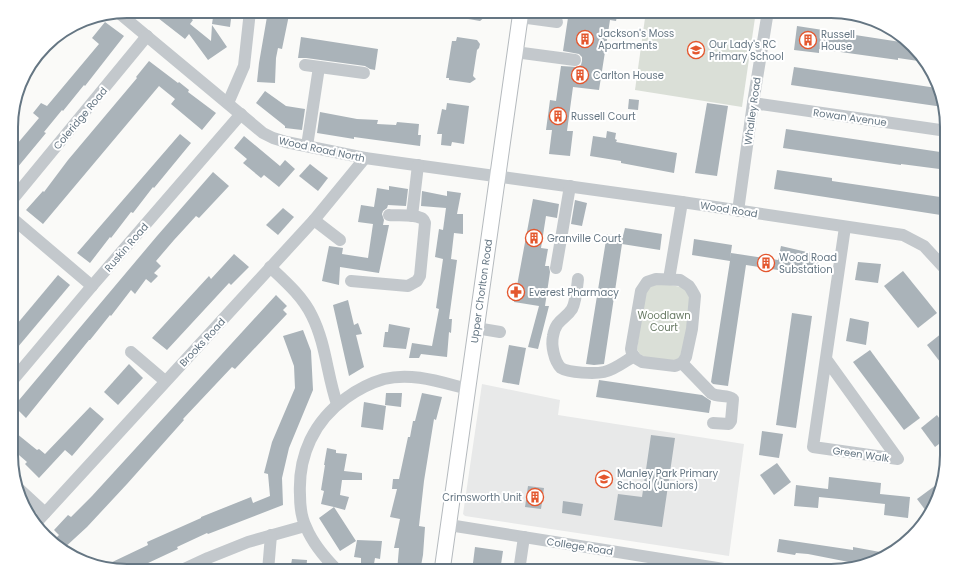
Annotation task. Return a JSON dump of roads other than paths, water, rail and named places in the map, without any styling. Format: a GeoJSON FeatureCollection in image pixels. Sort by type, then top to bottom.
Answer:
{"type":"FeatureCollection","features":[{"type":"Feature","properties":{"kind":"main road","name":"Upper Chorlton Road"},"geometry":{"type":"LineString","coordinates":[[443,564],[519,18]]}},
{"type":"Feature","properties":{"kind":"street","name":"Wood Road North"},"geometry":{"type":"LineString","coordinates":[[125,18],[264,133],[273,138],[365,158],[498,176]]}},
{"type":"Feature","properties":{"kind":"street"},"geometry":{"type":"LineString","coordinates":[[228,102],[244,66],[249,18]]}},
{"type":"Feature","properties":{"kind":"street"},"geometry":{"type":"LineString","coordinates":[[538,18],[557,22]]}},
{"type":"Feature","properties":{"kind":"street","name":"Whalley Road"},"geometry":{"type":"LineString","coordinates":[[738,211],[767,18]]}},
{"type":"Feature","properties":{"kind":"street","name":"Coleridge Road"},"geometry":{"type":"LineString","coordinates":[[18,192],[147,36]]}},
{"type":"Feature","properties":{"kind":"street"},"geometry":{"type":"LineString","coordinates":[[515,52],[576,60]]}},
{"type":"Feature","properties":{"kind":"street"},"geometry":{"type":"LineString","coordinates":[[305,65],[364,73]]}},
{"type":"Feature","properties":{"kind":"street"},"geometry":{"type":"LineString","coordinates":[[307,146],[320,67]]}},
{"type":"Feature","properties":{"kind":"street","name":"Rowan Avenue"},"geometry":{"type":"LineString","coordinates":[[753,103],[940,130]]}},
{"type":"Feature","properties":{"kind":"street","name":"Ruskin Road"},"geometry":{"type":"LineString","coordinates":[[18,374],[241,114]]}},
{"type":"Feature","properties":{"kind":"street","name":"Brooks Road"},"geometry":{"type":"LineString","coordinates":[[39,519],[314,220],[365,158]]}},
{"type":"Feature","properties":{"kind":"street"},"geometry":{"type":"LineString","coordinates":[[412,216],[418,165]]}},
{"type":"Feature","properties":{"kind":"street","name":"Wood Road"},"geometry":{"type":"LineString","coordinates":[[498,176],[903,235],[924,246],[940,263]]}},
{"type":"Feature","properties":{"kind":"street"},"geometry":{"type":"LineString","coordinates":[[556,268],[570,186]]}},
{"type":"Feature","properties":{"kind":"street"},"geometry":{"type":"LineString","coordinates":[[669,279],[682,202]]}},
{"type":"Feature","properties":{"kind":"street"},"geometry":{"type":"LineString","coordinates":[[351,281],[408,286],[417,281],[420,276],[425,223],[421,218],[412,216],[389,215]]}},
{"type":"Feature","properties":{"kind":"street"},"geometry":{"type":"LineString","coordinates":[[314,220],[340,240]]}},
{"type":"Feature","properties":{"kind":"street"},"geometry":{"type":"LineString","coordinates":[[18,223],[92,286]]}},
{"type":"Feature","properties":{"kind":"street","name":"Green Walk"},"geometry":{"type":"LineString","coordinates":[[826,359],[898,459],[813,447],[845,227]]}},
{"type":"Feature","properties":{"kind":"street"},"geometry":{"type":"LineString","coordinates":[[270,267],[304,302],[312,315],[321,339],[333,393],[337,404]]}},
{"type":"Feature","properties":{"kind":"street"},"geometry":{"type":"LineString","coordinates":[[578,279],[573,308],[558,322],[553,336],[553,350],[561,368],[570,371],[593,374],[604,372],[622,364],[634,356]]}},
{"type":"Feature","properties":{"kind":"street"},"geometry":{"type":"LineString","coordinates":[[669,279],[684,282],[692,289],[695,296],[692,329],[686,357],[682,363],[674,366],[657,365],[642,362],[634,356],[631,349],[642,288],[650,280],[669,279]]}},
{"type":"Feature","properties":{"kind":"street"},"geometry":{"type":"LineString","coordinates":[[476,328],[500,332]]}},
{"type":"Feature","properties":{"kind":"street"},"geometry":{"type":"LineString","coordinates":[[132,352],[165,381]]}},
{"type":"Feature","properties":{"kind":"street"},"geometry":{"type":"LineString","coordinates":[[682,363],[711,393],[716,396],[730,396],[733,399],[732,421],[729,424],[713,423]]}},
{"type":"Feature","properties":{"kind":"street"},"geometry":{"type":"LineString","coordinates":[[332,564],[321,552],[305,526],[300,510],[299,475],[311,435],[317,426],[337,404],[352,393],[368,384],[385,379],[404,376],[422,378],[468,389]]}},
{"type":"Feature","properties":{"kind":"street"},"geometry":{"type":"LineString","coordinates":[[25,495],[45,513]]}},
{"type":"Feature","properties":{"kind":"street","name":"College Road"},"geometry":{"type":"LineString","coordinates":[[449,525],[692,564]]}},
{"type":"Feature","properties":{"kind":"street"},"geometry":{"type":"LineString","coordinates":[[195,564],[248,542],[305,526]]}},
{"type":"Feature","properties":{"kind":"street"},"geometry":{"type":"LineString","coordinates":[[269,564],[271,535]]}},
{"type":"Feature","properties":{"kind":"street"},"geometry":{"type":"LineString","coordinates":[[520,564],[524,537]]}},
{"type":"Feature","properties":{"kind":"place","name":"Jackson's Moss Apartments"},"geometry":{"type":"Point","coordinates":[585,39]}},
{"type":"Feature","properties":{"kind":"place","name":"Russell House"},"geometry":{"type":"Point","coordinates":[808,40]}},
{"type":"Feature","properties":{"kind":"place","name":"Our Lady's RC Primary School"},"geometry":{"type":"Point","coordinates":[696,50]}},
{"type":"Feature","properties":{"kind":"place","name":"Carlton House"},"geometry":{"type":"Point","coordinates":[580,75]}},
{"type":"Feature","properties":{"kind":"place","name":"Russell Court"},"geometry":{"type":"Point","coordinates":[558,116]}},
{"type":"Feature","properties":{"kind":"place","name":"Granville Court"},"geometry":{"type":"Point","coordinates":[534,238]}},
{"type":"Feature","properties":{"kind":"place","name":"Wood Road Substation"},"geometry":{"type":"Point","coordinates":[766,263]}},
{"type":"Feature","properties":{"kind":"place","name":"Everest Pharmacy"},"geometry":{"type":"Point","coordinates":[516,292]}},
{"type":"Feature","properties":{"kind":"place","name":"Manley Park Primary School (Juniors)"},"geometry":{"type":"Point","coordinates":[604,479]}},
{"type":"Feature","properties":{"kind":"place","name":"Crimsworth Unit"},"geometry":{"type":"Point","coordinates":[535,497]}},
{"type":"Feature","properties":{"kind":"park label","name":"Woodlawn Court"},"geometry":{"type":"Point","coordinates":[664,320]}}]}
